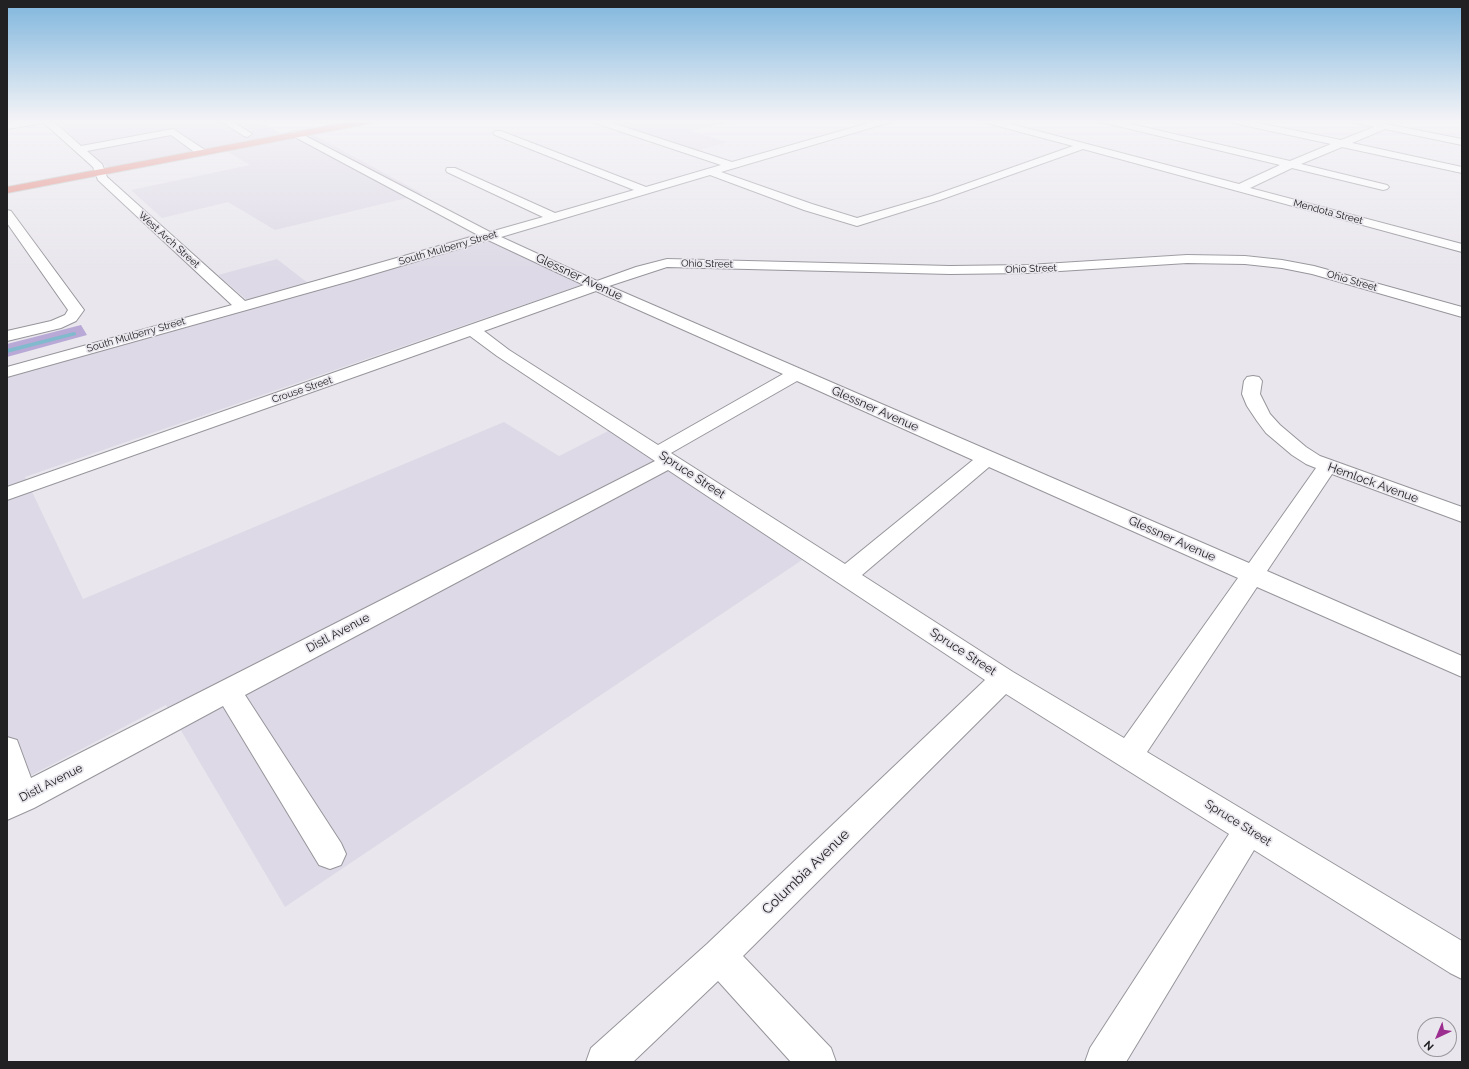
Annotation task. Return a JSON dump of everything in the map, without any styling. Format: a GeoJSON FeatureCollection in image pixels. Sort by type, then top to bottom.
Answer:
{"type":"FeatureCollection","features":[{"type":"Feature","properties":{"kind":"highway"},"geometry":{"type":"LineString","coordinates":[[7,190],[111,170]]}},
{"type":"Feature","properties":{"kind":"street","name":"Glessner Avenue"},"geometry":{"type":"LineString","coordinates":[[364,170],[489,236],[597,286],[1462,667]]}},
{"type":"Feature","properties":{"kind":"street"},"geometry":{"type":"LineString","coordinates":[[451,170],[554,217]]}},
{"type":"Feature","properties":{"kind":"street"},"geometry":{"type":"LineString","coordinates":[[592,170],[644,190]]}},
{"type":"Feature","properties":{"kind":"street","name":"South Mulberry Street"},"geometry":{"type":"LineString","coordinates":[[7,372],[345,278],[644,190],[718,170]]}},
{"type":"Feature","properties":{"kind":"street"},"geometry":{"type":"LineString","coordinates":[[711,172],[808,207],[857,222],[936,198],[1015,170]]}},
{"type":"Feature","properties":{"kind":"street","name":"Mendota Street"},"geometry":{"type":"LineString","coordinates":[[1172,170],[1462,248]]}},
{"type":"Feature","properties":{"kind":"street"},"geometry":{"type":"LineString","coordinates":[[1240,188],[1279,170]]}},
{"type":"Feature","properties":{"kind":"street"},"geometry":{"type":"LineString","coordinates":[[1311,170],[1383,187]]}},
{"type":"Feature","properties":{"kind":"street","name":"West Arch Street"},"geometry":{"type":"LineString","coordinates":[[100,172],[102,178],[242,306]]}},
{"type":"Feature","properties":{"kind":"street"},"geometry":{"type":"LineString","coordinates":[[7,214],[76,310],[71,318],[56,325],[7,336]]}},
{"type":"Feature","properties":{"kind":"street","name":"Ohio Street"},"geometry":{"type":"LineString","coordinates":[[597,286],[641,270],[667,263],[950,270],[1028,270],[1188,259],[1245,260],[1282,264],[1314,270],[1462,312]]}},
{"type":"Feature","properties":{"kind":"street","name":"Crouse Street"},"geometry":{"type":"LineString","coordinates":[[7,494],[597,286]]}},
{"type":"Feature","properties":{"kind":"street","name":"Spruce Street"},"geometry":{"type":"LineString","coordinates":[[473,330],[503,353],[1004,678],[1462,961]]}},
{"type":"Feature","properties":{"kind":"street","name":"Distl Avenue"},"geometry":{"type":"LineString","coordinates":[[15,802],[228,691],[664,457],[796,374]]}},
{"type":"Feature","properties":{"kind":"street","name":"Hemlock Avenue"},"geometry":{"type":"LineString","coordinates":[[1253,381],[1251,394],[1256,406],[1273,429],[1313,460],[1462,515]]}},
{"type":"Feature","properties":{"kind":"street"},"geometry":{"type":"LineString","coordinates":[[846,576],[987,458]]}},
{"type":"Feature","properties":{"kind":"street"},"geometry":{"type":"LineString","coordinates":[[1128,756],[1328,466]]}},
{"type":"Feature","properties":{"kind":"street","name":"Columbia Avenue"},"geometry":{"type":"LineString","coordinates":[[605,1062],[719,956],[1004,678]]}},
{"type":"Feature","properties":{"kind":"street"},"geometry":{"type":"LineString","coordinates":[[228,691],[330,854]]}},
{"type":"Feature","properties":{"kind":"street"},"geometry":{"type":"LineString","coordinates":[[7,749],[15,802]]}},
{"type":"Feature","properties":{"kind":"street"},"geometry":{"type":"LineString","coordinates":[[1104,1062],[1249,830]]}},
{"type":"Feature","properties":{"kind":"street"},"geometry":{"type":"LineString","coordinates":[[719,956],[817,1062]]}},
{"type":"Feature","properties":{"kind":"shaded area"},"geometry":{"type":"Polygon","coordinates":[[[227,170],[378,170],[423,194],[275,230],[228,202],[162,218],[131,190],[227,170]]]}},
{"type":"Feature","properties":{"kind":"shaded area"},"geometry":{"type":"Polygon","coordinates":[[[485,231],[592,281],[25,477],[83,599],[504,422],[559,456],[622,424],[817,550],[285,907],[166,705],[7,788],[7,373],[249,302],[218,275],[277,259],[308,283],[485,231]]]}},
{"type":"Feature","properties":{"kind":"shaded area"},"geometry":{"type":"Polygon","coordinates":[[[81,325],[87,335],[7,357],[7,344],[81,325]]]}},
{"type":"Feature","properties":{"kind":"waterway"},"geometry":{"type":"LineString","coordinates":[[7,351],[74,334]]}}]}
